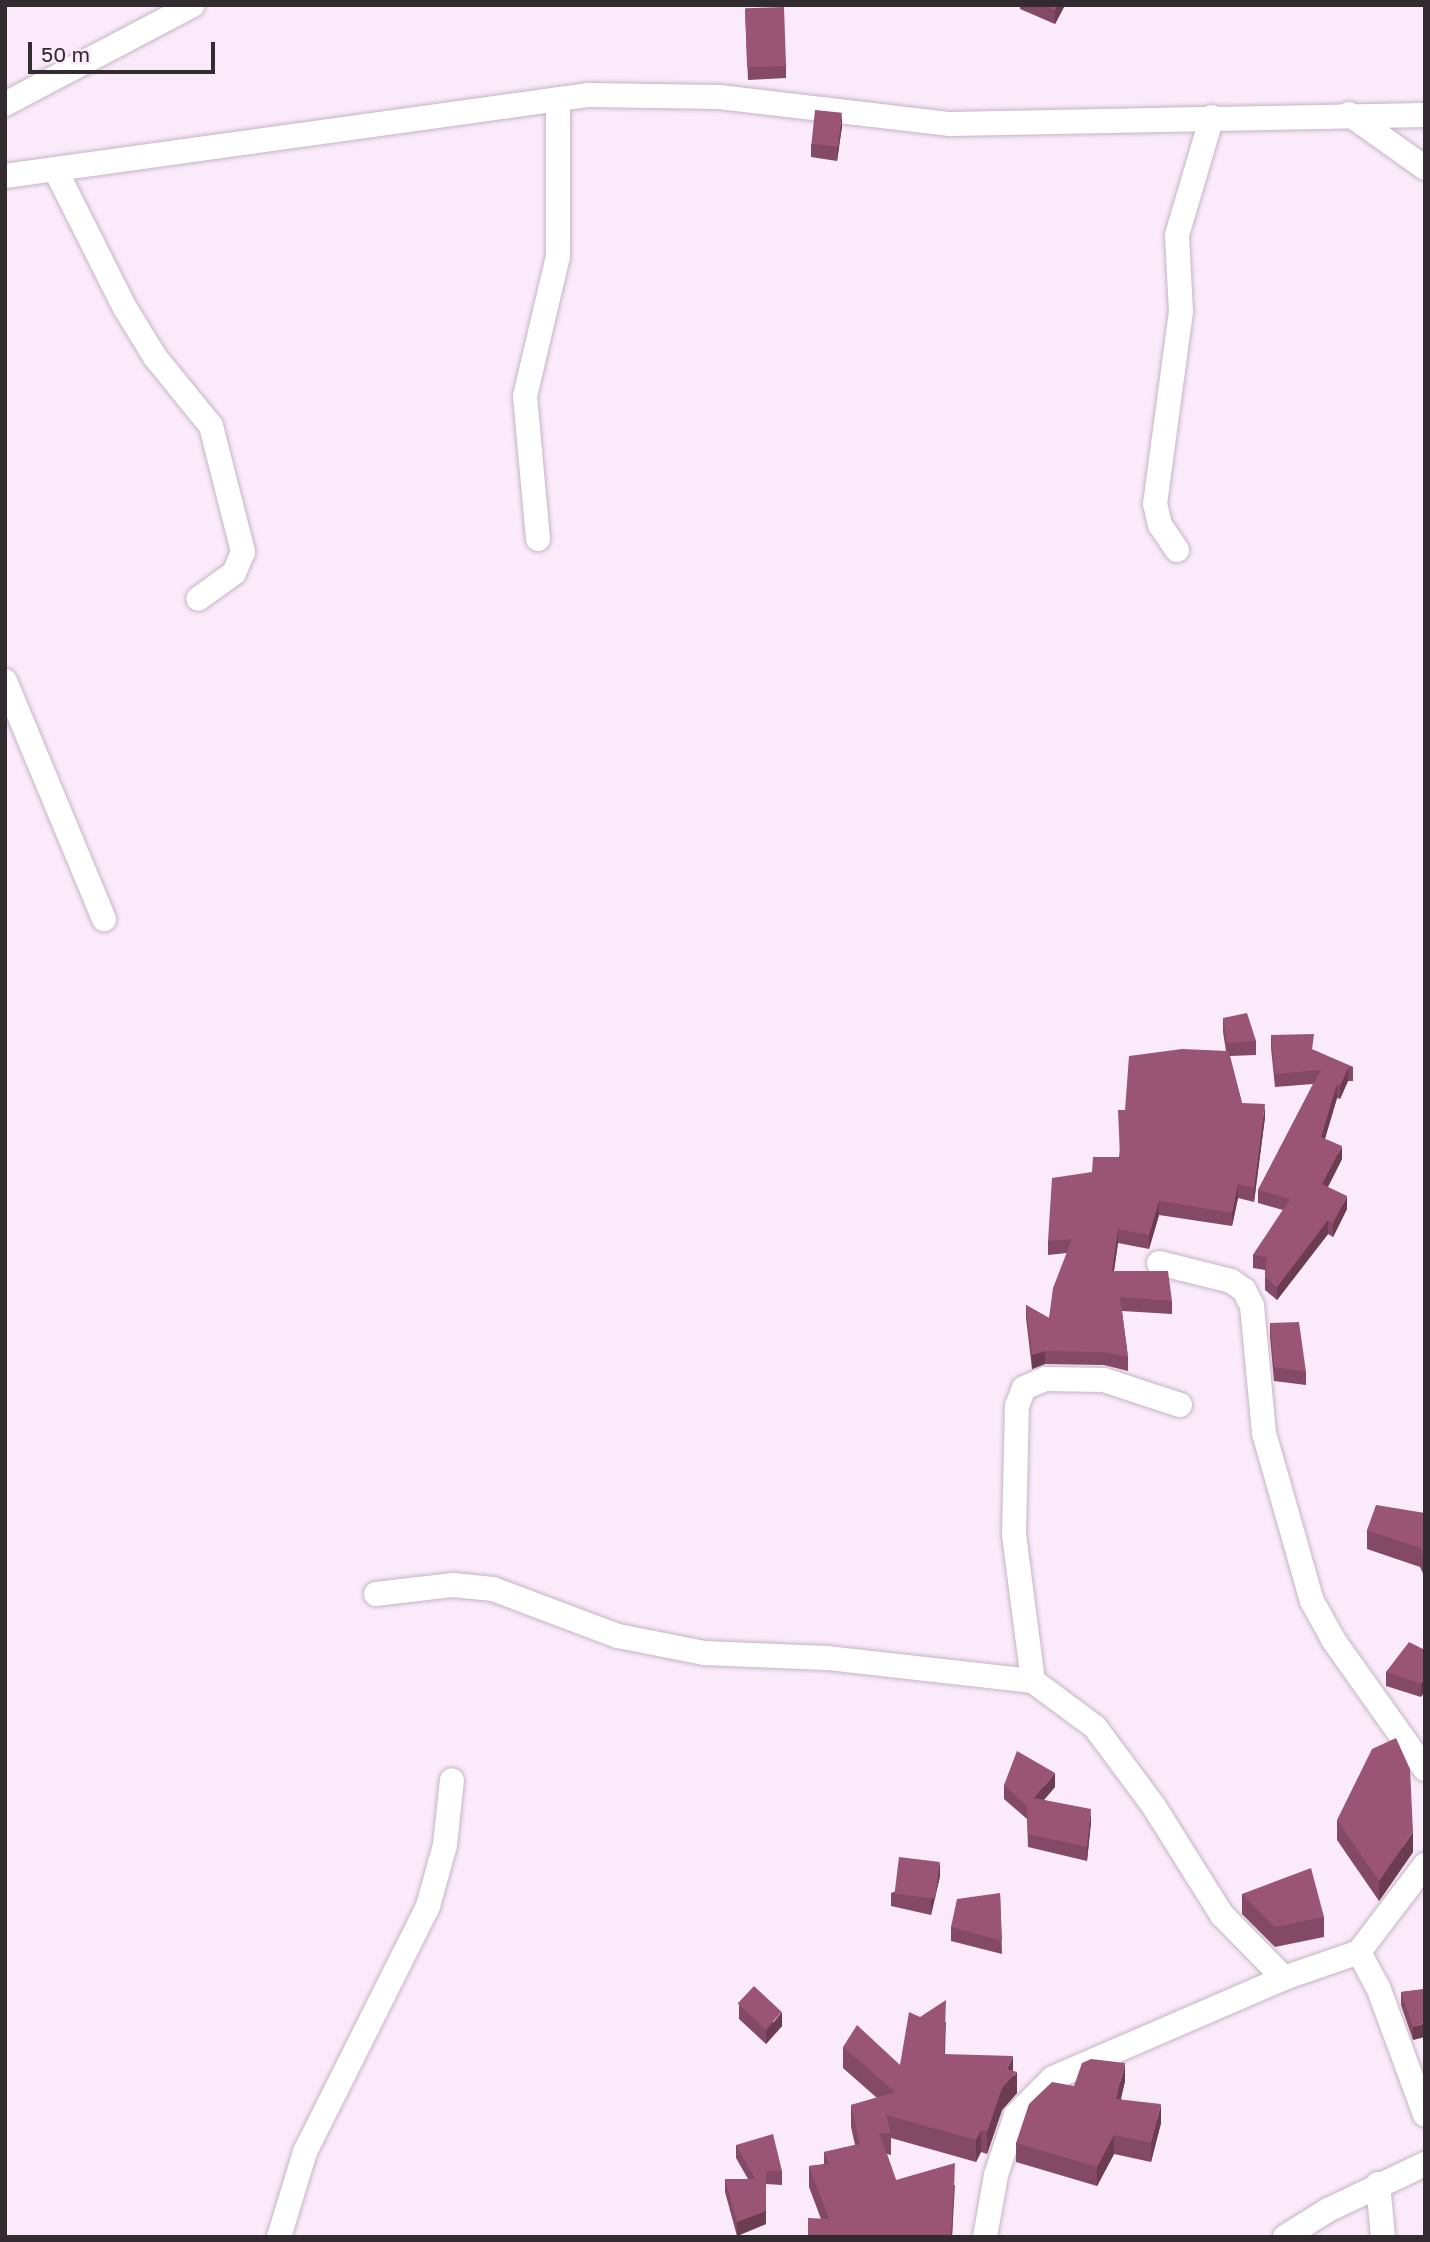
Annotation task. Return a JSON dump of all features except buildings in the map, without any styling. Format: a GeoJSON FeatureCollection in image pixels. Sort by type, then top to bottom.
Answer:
{"type":"FeatureCollection","features":[{"type":"Feature","properties":{"kind":"street"},"geometry":{"type":"LineString","coordinates":[[5,104],[193,5]]}},
{"type":"Feature","properties":{"kind":"street"},"geometry":{"type":"LineString","coordinates":[[5,176],[558,99],[661,93],[950,124],[1349,114],[1425,115]]}},
{"type":"Feature","properties":{"kind":"street"},"geometry":{"type":"LineString","coordinates":[[538,539],[525,396],[558,256],[558,99]]}},
{"type":"Feature","properties":{"kind":"street"},"geometry":{"type":"LineString","coordinates":[[1349,114],[1425,168]]}},
{"type":"Feature","properties":{"kind":"street"},"geometry":{"type":"LineString","coordinates":[[1177,550],[1160,525],[1155,504],[1181,312],[1177,235],[1212,117]]}},
{"type":"Feature","properties":{"kind":"street"},"geometry":{"type":"LineString","coordinates":[[55,169],[125,308],[155,357],[211,426],[243,552],[234,573],[198,599]]}},
{"type":"Feature","properties":{"kind":"street"},"geometry":{"type":"LineString","coordinates":[[5,681],[104,919]]}},
{"type":"Feature","properties":{"kind":"street"},"geometry":{"type":"LineString","coordinates":[[1159,1263],[1231,1281],[1244,1290],[1252,1306],[1264,1433],[1312,1601],[1334,1641],[1425,1769]]}},
{"type":"Feature","properties":{"kind":"street"},"geometry":{"type":"LineString","coordinates":[[1033,1681],[1014,1535],[1017,1406],[1024,1388],[1045,1378],[1104,1380],[1180,1405]]}},
{"type":"Feature","properties":{"kind":"street"},"geometry":{"type":"LineString","coordinates":[[376,1594],[453,1585],[493,1588],[618,1636],[704,1653],[827,1658],[1033,1681],[1096,1727],[1153,1805],[1222,1915],[1284,1978]]}},
{"type":"Feature","properties":{"kind":"street"},"geometry":{"type":"LineString","coordinates":[[279,2237],[305,2152],[428,1906],[445,1845],[452,1780]]}},
{"type":"Feature","properties":{"kind":"street"},"geometry":{"type":"LineString","coordinates":[[985,2237],[996,2175],[1012,2127],[1031,2096],[1053,2078],[1284,1978],[1359,1952],[1425,1865]]}},
{"type":"Feature","properties":{"kind":"street"},"geometry":{"type":"LineString","coordinates":[[1359,1952],[1378,1987],[1425,2116]]}},
{"type":"Feature","properties":{"kind":"street"},"geometry":{"type":"LineString","coordinates":[[1285,2237],[1378,2184],[1425,2164]]}},
{"type":"Feature","properties":{"kind":"street"},"geometry":{"type":"LineString","coordinates":[[1378,2184],[1383,2237]]}}]}
